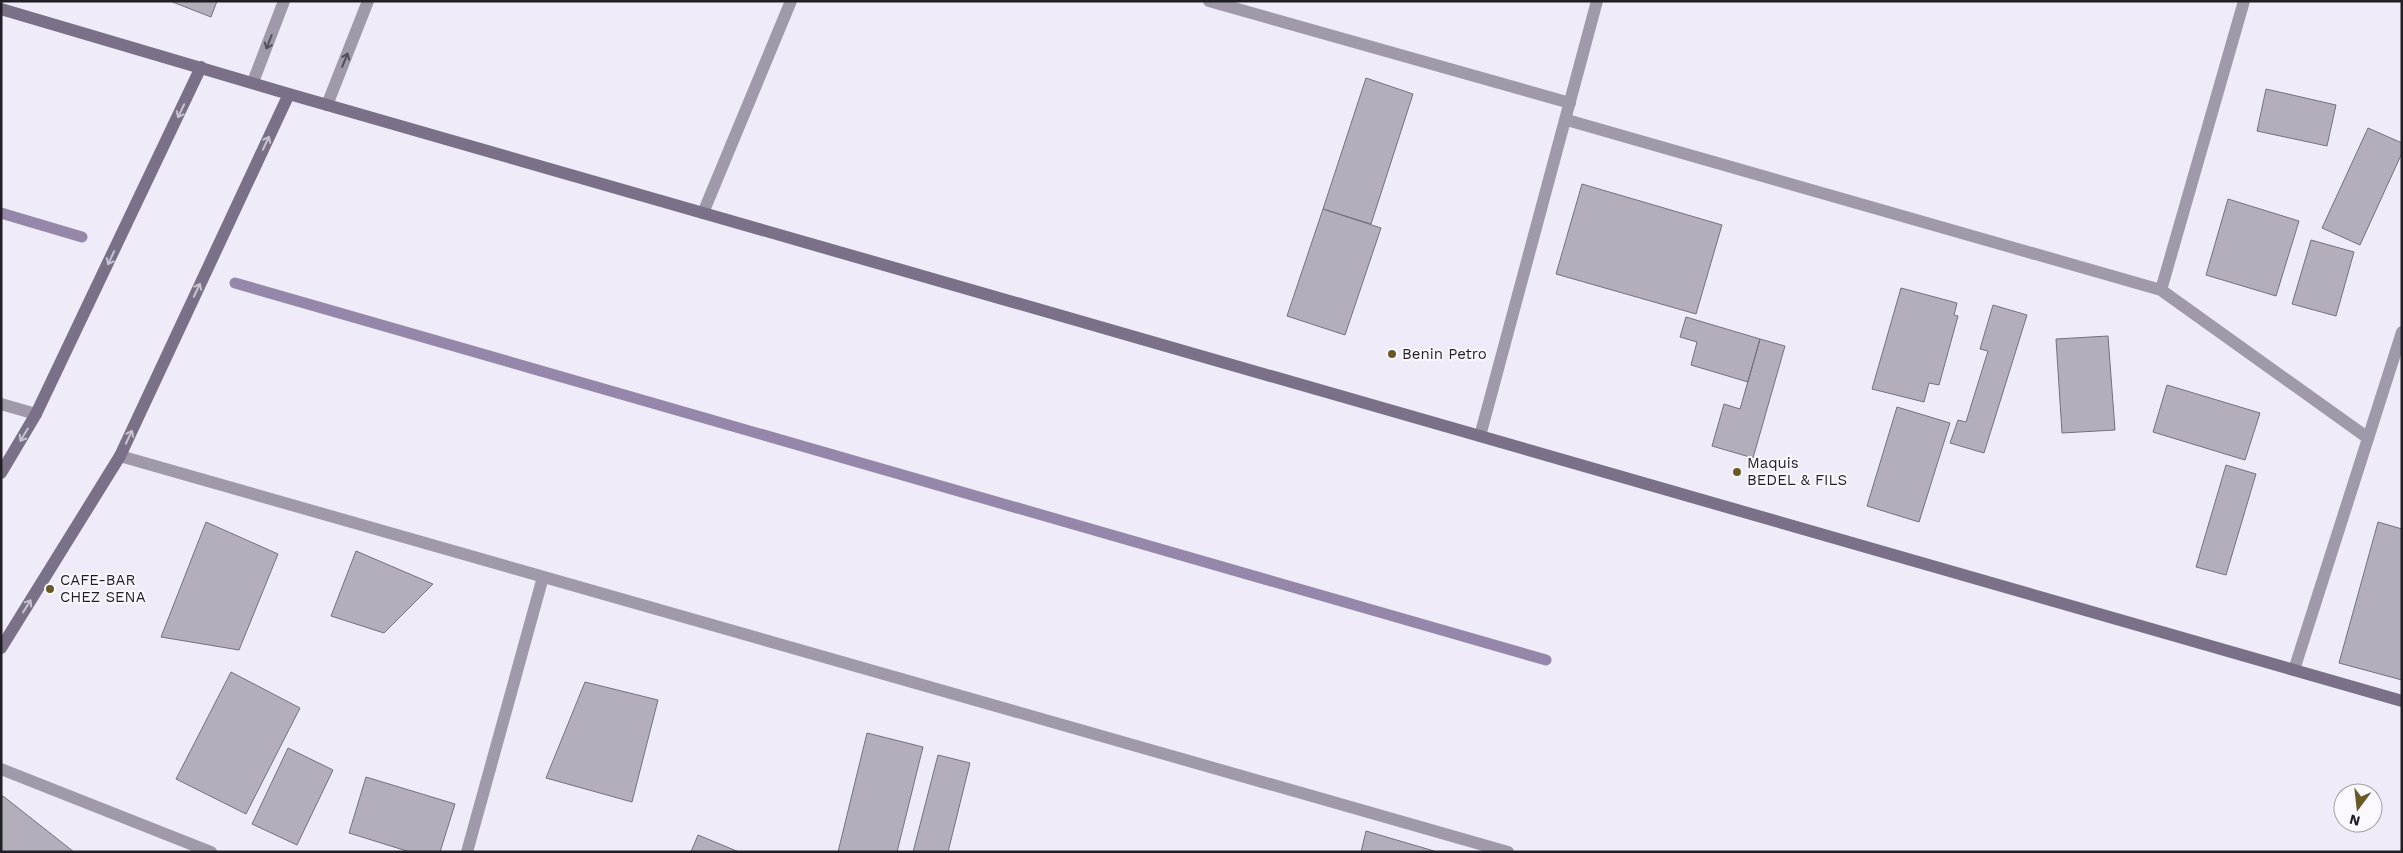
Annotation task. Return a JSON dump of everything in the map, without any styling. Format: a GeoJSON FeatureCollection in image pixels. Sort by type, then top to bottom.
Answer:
{"type":"FeatureCollection","features":[{"type":"Feature","properties":{"kind":"street"},"geometry":{"type":"LineString","coordinates":[[253,82],[284,1]]}},
{"type":"Feature","properties":{"kind":"street"},"geometry":{"type":"LineString","coordinates":[[326,105],[368,1]]}},
{"type":"Feature","properties":{"kind":"street"},"geometry":{"type":"LineString","coordinates":[[704,213],[792,1]]}},
{"type":"Feature","properties":{"kind":"street"},"geometry":{"type":"LineString","coordinates":[[1208,1],[1570,103]]}},
{"type":"Feature","properties":{"kind":"street"},"geometry":{"type":"LineString","coordinates":[[1480,436],[1567,120],[1597,1]]}},
{"type":"Feature","properties":{"kind":"street"},"geometry":{"type":"LineString","coordinates":[[2161,290],[2244,1]]}},
{"type":"Feature","properties":{"kind":"street"},"geometry":{"type":"LineString","coordinates":[[1,9],[326,105],[2402,701]]}},
{"type":"Feature","properties":{"kind":"street"},"geometry":{"type":"LineString","coordinates":[[1,472],[36,414],[201,67]]}},
{"type":"Feature","properties":{"kind":"street"},"geometry":{"type":"LineString","coordinates":[[1,648],[120,456],[289,94]]}},
{"type":"Feature","properties":{"kind":"street"},"geometry":{"type":"LineString","coordinates":[[1567,120],[2161,290],[2368,438]]}},
{"type":"Feature","properties":{"kind":"street"},"geometry":{"type":"LineString","coordinates":[[2294,670],[2402,332]]}},
{"type":"Feature","properties":{"kind":"street"},"geometry":{"type":"LineString","coordinates":[[1,404],[36,414]]}},
{"type":"Feature","properties":{"kind":"street"},"geometry":{"type":"LineString","coordinates":[[120,456],[1508,852]]}},
{"type":"Feature","properties":{"kind":"street"},"geometry":{"type":"LineString","coordinates":[[467,852],[543,577]]}},
{"type":"Feature","properties":{"kind":"street"},"geometry":{"type":"LineString","coordinates":[[1,768],[211,852]]}},
{"type":"Feature","properties":{"kind":"building"},"geometry":{"type":"Polygon","coordinates":[[[170,1],[217,1],[211,17],[170,1]]]}},
{"type":"Feature","properties":{"kind":"building"},"geometry":{"type":"Polygon","coordinates":[[[1366,78],[1413,94],[1371,224],[1323,209],[1366,78]]]}},
{"type":"Feature","properties":{"kind":"building"},"geometry":{"type":"Polygon","coordinates":[[[2266,89],[2336,105],[2327,146],[2257,131],[2266,89]]]}},
{"type":"Feature","properties":{"kind":"building"},"geometry":{"type":"Polygon","coordinates":[[[2368,128],[2402,143],[2402,153],[2360,245],[2322,228],[2368,128]]]}},
{"type":"Feature","properties":{"kind":"building"},"geometry":{"type":"Polygon","coordinates":[[[1582,184],[1722,225],[1696,314],[1556,274],[1582,184]]]}},
{"type":"Feature","properties":{"kind":"building"},"geometry":{"type":"Polygon","coordinates":[[[2228,199],[2299,221],[2276,296],[2206,275],[2228,199]]]}},
{"type":"Feature","properties":{"kind":"building"},"geometry":{"type":"Polygon","coordinates":[[[1323,209],[1381,228],[1345,335],[1287,316],[1323,209]]]}},
{"type":"Feature","properties":{"kind":"building"},"geometry":{"type":"Polygon","coordinates":[[[2311,240],[2354,252],[2336,316],[2292,304],[2311,240]]]}},
{"type":"Feature","properties":{"kind":"building"},"geometry":{"type":"Polygon","coordinates":[[[1901,288],[1957,303],[1954,315],[1958,316],[1939,385],[1929,383],[1924,402],[1872,389],[1901,288]]]}},
{"type":"Feature","properties":{"kind":"building"},"geometry":{"type":"Polygon","coordinates":[[[1993,305],[2027,315],[1984,453],[1950,443],[1958,420],[1966,422],[1988,351],[1980,349],[1993,305]]]}},
{"type":"Feature","properties":{"kind":"building"},"geometry":{"type":"Polygon","coordinates":[[[1686,317],[1760,339],[1748,382],[1691,365],[1697,342],[1680,337],[1686,317]]]}},
{"type":"Feature","properties":{"kind":"building"},"geometry":{"type":"Polygon","coordinates":[[[2108,336],[2115,430],[2062,433],[2056,339],[2108,336]]]}},
{"type":"Feature","properties":{"kind":"building"},"geometry":{"type":"Polygon","coordinates":[[[1760,339],[1785,346],[1753,458],[1712,446],[1724,404],[1740,409],[1760,339]]]}},
{"type":"Feature","properties":{"kind":"building"},"geometry":{"type":"Polygon","coordinates":[[[2167,385],[2260,413],[2245,460],[2153,432],[2167,385]]]}},
{"type":"Feature","properties":{"kind":"building"},"geometry":{"type":"Polygon","coordinates":[[[1897,407],[1950,423],[1919,522],[1867,506],[1897,407]]]}},
{"type":"Feature","properties":{"kind":"building"},"geometry":{"type":"Polygon","coordinates":[[[2226,465],[2256,474],[2226,575],[2196,567],[2226,465]]]}},
{"type":"Feature","properties":{"kind":"building"},"geometry":{"type":"Polygon","coordinates":[[[206,522],[278,554],[239,650],[161,637],[206,522]]]}},
{"type":"Feature","properties":{"kind":"building"},"geometry":{"type":"Polygon","coordinates":[[[2378,522],[2402,529],[2402,680],[2339,663],[2378,522]]]}},
{"type":"Feature","properties":{"kind":"building"},"geometry":{"type":"Polygon","coordinates":[[[356,551],[433,584],[384,633],[331,616],[356,551]]]}},
{"type":"Feature","properties":{"kind":"building"},"geometry":{"type":"Polygon","coordinates":[[[231,672],[300,708],[246,814],[176,779],[231,672]]]}},
{"type":"Feature","properties":{"kind":"building"},"geometry":{"type":"Polygon","coordinates":[[[585,682],[658,700],[632,802],[546,778],[585,682]]]}},
{"type":"Feature","properties":{"kind":"building"},"geometry":{"type":"Polygon","coordinates":[[[867,733],[923,747],[897,852],[838,852],[867,733]]]}},
{"type":"Feature","properties":{"kind":"building"},"geometry":{"type":"Polygon","coordinates":[[[288,748],[333,770],[297,845],[252,824],[288,748]]]}},
{"type":"Feature","properties":{"kind":"building"},"geometry":{"type":"Polygon","coordinates":[[[938,755],[970,763],[948,852],[913,852],[938,755]]]}},
{"type":"Feature","properties":{"kind":"building"},"geometry":{"type":"Polygon","coordinates":[[[366,777],[455,804],[440,852],[410,852],[349,833],[366,777]]]}},
{"type":"Feature","properties":{"kind":"building"},"geometry":{"type":"Polygon","coordinates":[[[3,796],[74,852],[1,852],[1,798],[3,796]]]}},
{"type":"Feature","properties":{"kind":"building"},"geometry":{"type":"Polygon","coordinates":[[[1366,831],[1434,851],[1434,852],[1361,852],[1366,831]]]}},
{"type":"Feature","properties":{"kind":"building"},"geometry":{"type":"Polygon","coordinates":[[[698,835],[739,852],[691,852],[698,835]]]}},
{"type":"Feature","properties":{"kind":"waterway"},"geometry":{"type":"LineString","coordinates":[[1,213],[82,237]]}},
{"type":"Feature","properties":{"kind":"waterway"},"geometry":{"type":"LineString","coordinates":[[235,283],[1546,660]]}},
{"type":"Feature","properties":{"kind":"place","name":"Benin Petro"},"geometry":{"type":"Point","coordinates":[1392,354]}},
{"type":"Feature","properties":{"kind":"place","name":"Maquis BEDEL & FILS"},"geometry":{"type":"Point","coordinates":[1737,472]}},
{"type":"Feature","properties":{"kind":"place","name":"CAFE-BAR CHEZ SENA"},"geometry":{"type":"Point","coordinates":[50,589]}}]}
